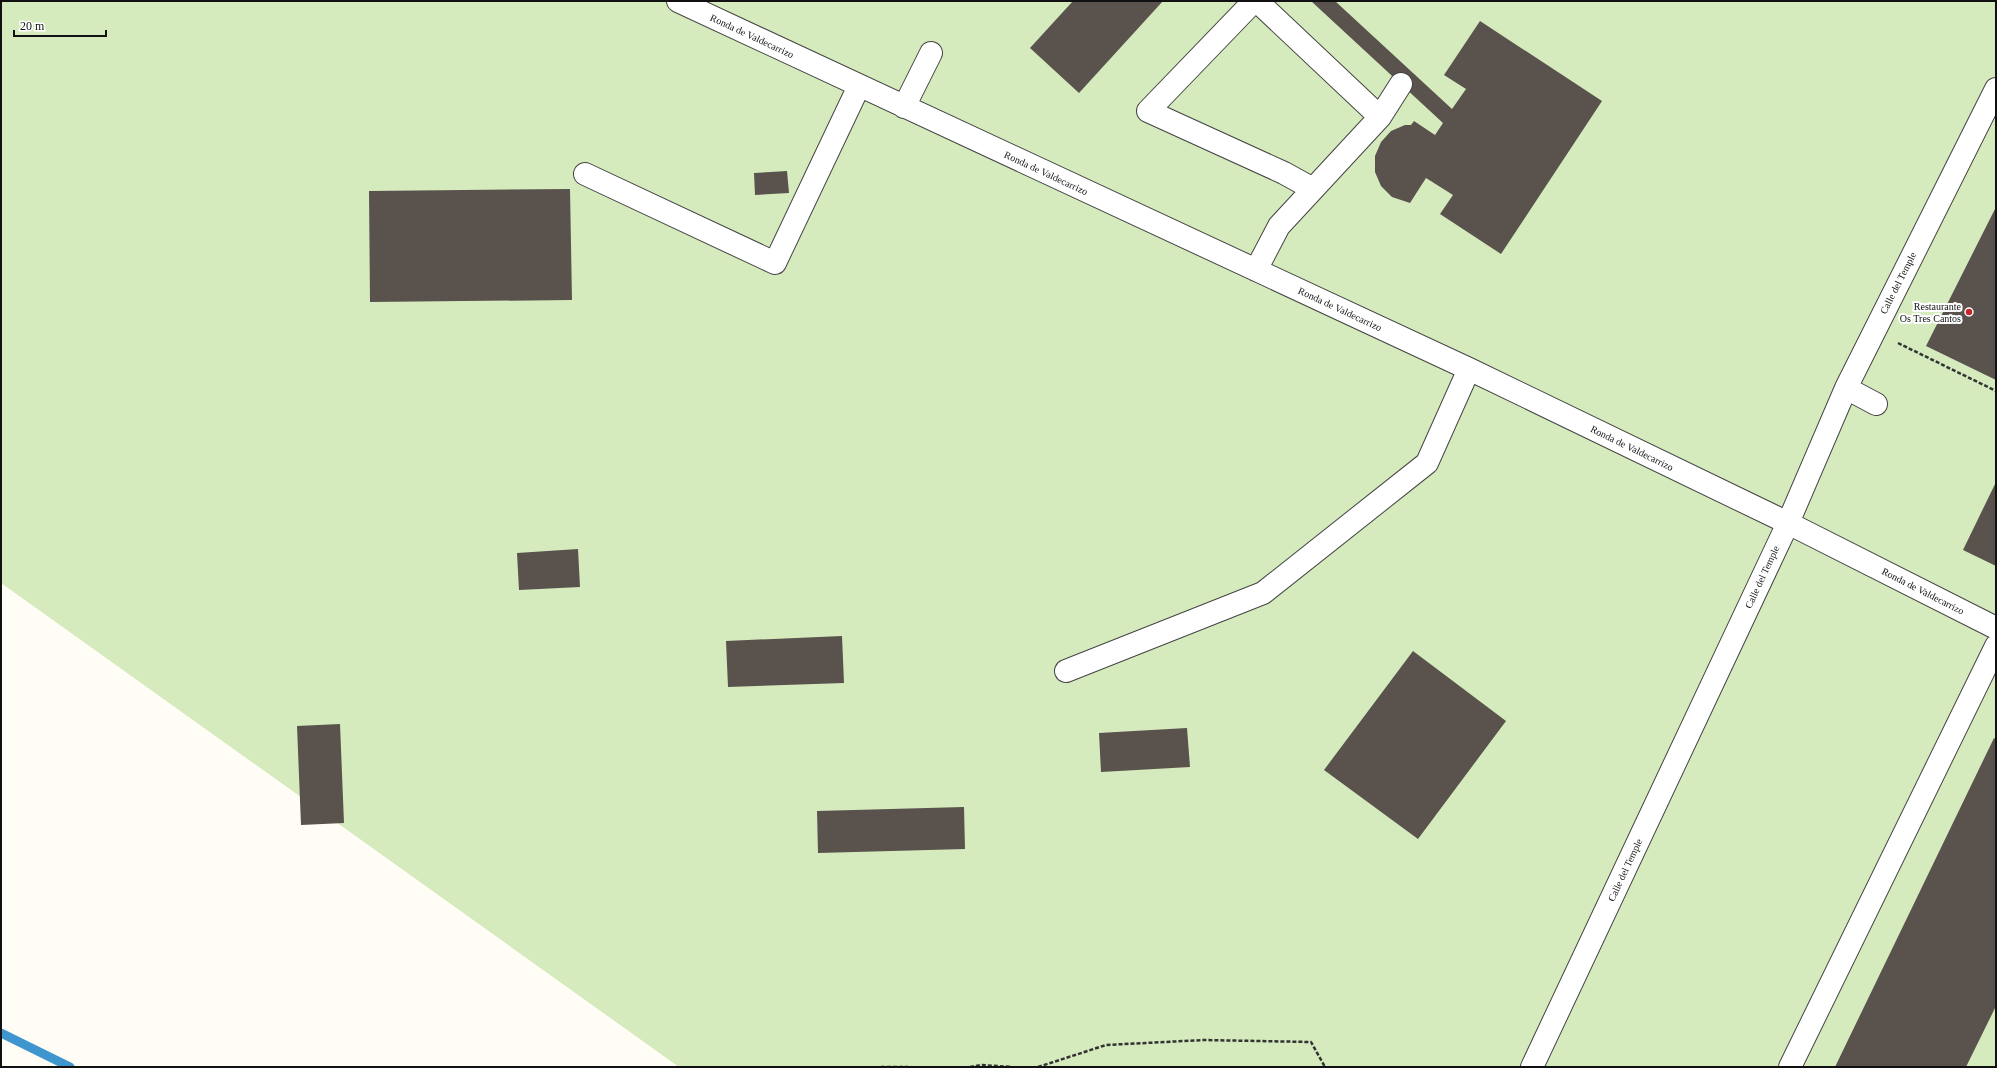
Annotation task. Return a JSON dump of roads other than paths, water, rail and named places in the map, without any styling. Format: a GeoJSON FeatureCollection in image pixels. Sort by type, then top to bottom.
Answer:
{"type":"FeatureCollection","features":[{"type":"Feature","properties":{"kind":"street","name":"Ronda de Valdecarrizo"},"geometry":{"type":"LineString","coordinates":[[678,1],[1469,369],[1788,523],[1996,628]]}},
{"type":"Feature","properties":{"kind":"street"},"geometry":{"type":"LineString","coordinates":[[1254,1],[1148,111],[1284,173],[1313,189]]}},
{"type":"Feature","properties":{"kind":"street"},"geometry":{"type":"LineString","coordinates":[[1258,1],[1380,117]]}},
{"type":"Feature","properties":{"kind":"street"},"geometry":{"type":"LineString","coordinates":[[904,107],[930,54]]}},
{"type":"Feature","properties":{"kind":"street"},"geometry":{"type":"LineString","coordinates":[[1256,270],[1279,226],[1380,117],[1401,84]]}},
{"type":"Feature","properties":{"kind":"street"},"geometry":{"type":"LineString","coordinates":[[585,174],[775,263],[859,86]]}},
{"type":"Feature","properties":{"kind":"street","name":"Calle del Temple"},"geometry":{"type":"LineString","coordinates":[[1532,1067],[1788,523],[1846,388],[1996,89]]}},
{"type":"Feature","properties":{"kind":"street"},"geometry":{"type":"LineString","coordinates":[[1066,671],[1263,593],[1427,463],[1469,369]]}},
{"type":"Feature","properties":{"kind":"street"},"geometry":{"type":"LineString","coordinates":[[1846,388],[1876,404]]}},
{"type":"Feature","properties":{"kind":"street"},"geometry":{"type":"LineString","coordinates":[[1790,1067],[1996,646]]}},
{"type":"Feature","properties":{"kind":"waterway"},"geometry":{"type":"LineString","coordinates":[[1,1033],[70,1067]]}},
{"type":"Feature","properties":{"kind":"place","name":"Restaurante Os Tres Cantos"},"geometry":{"type":"Point","coordinates":[1969,312]}}]}
